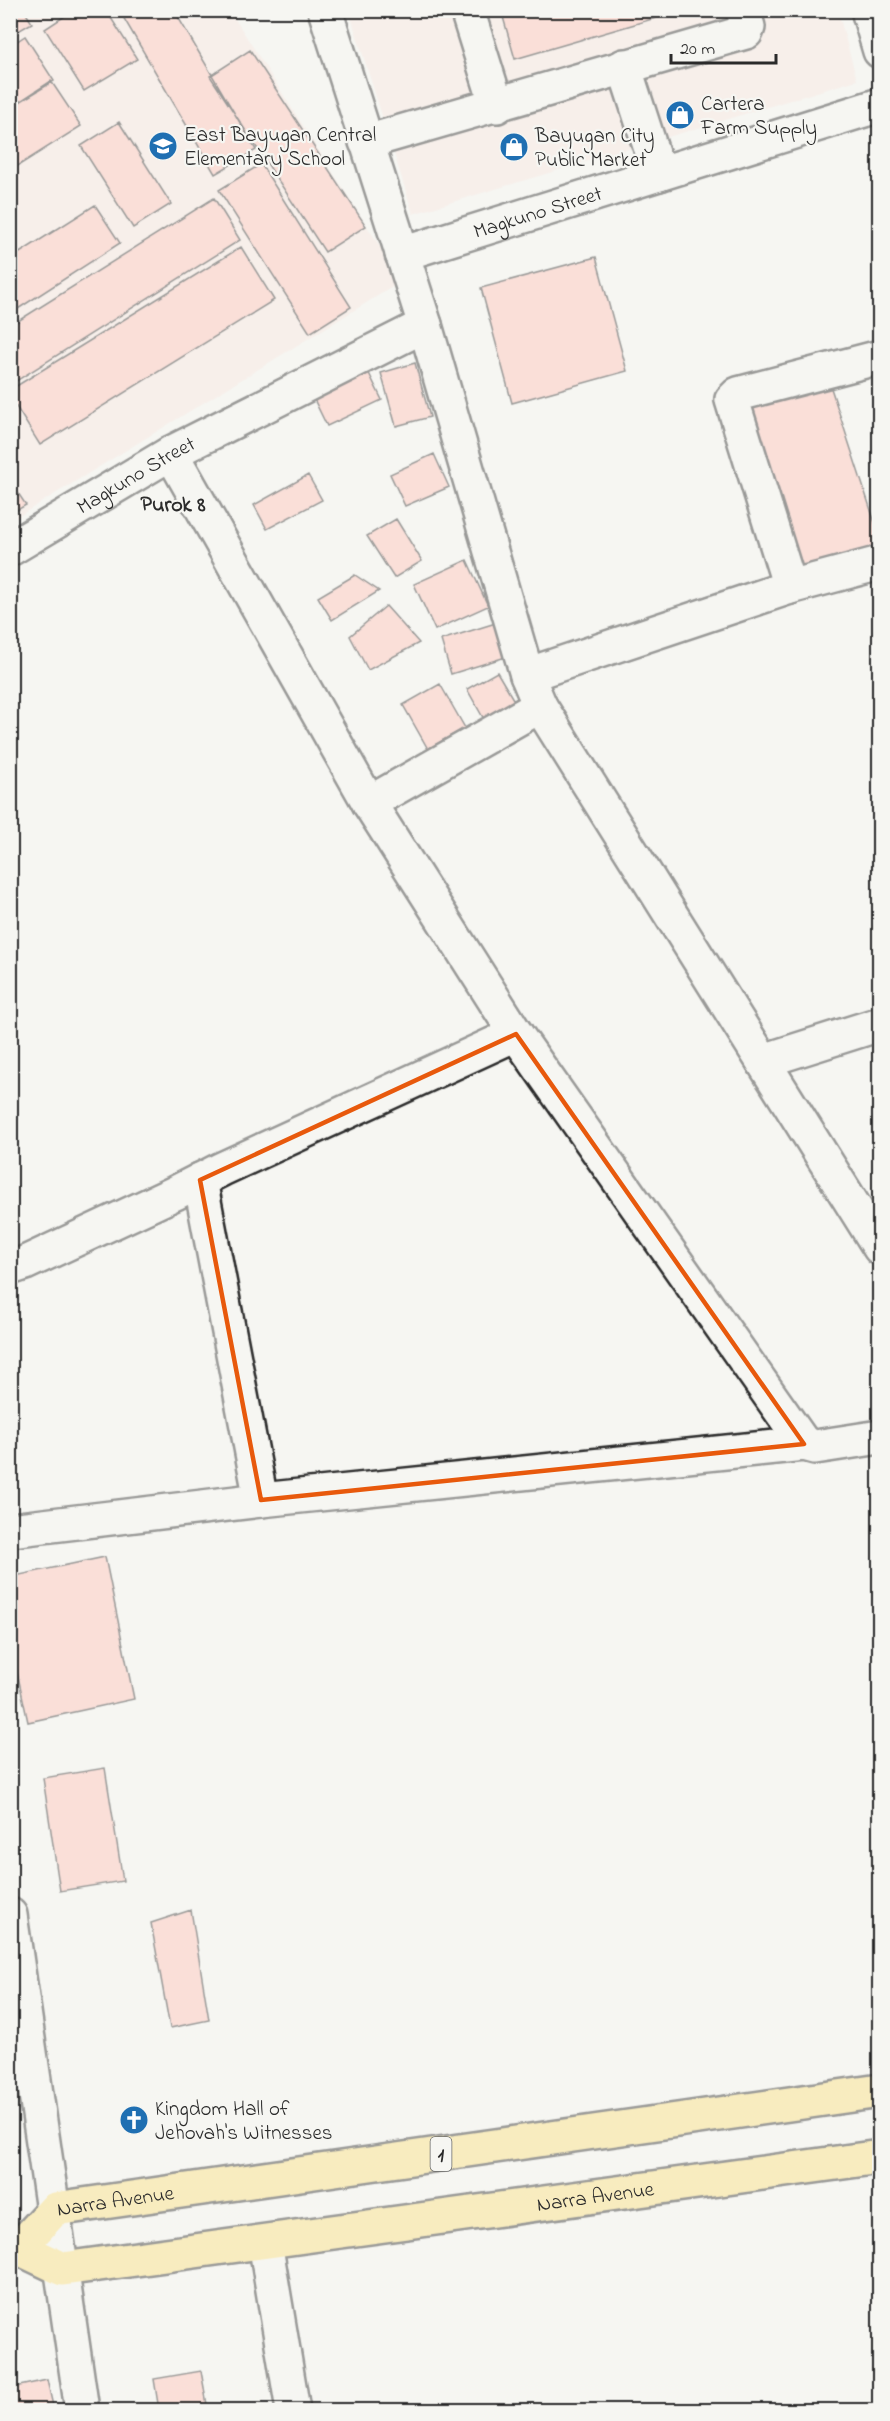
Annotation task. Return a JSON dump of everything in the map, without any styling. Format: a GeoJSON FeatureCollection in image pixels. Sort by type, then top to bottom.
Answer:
{"type":"FeatureCollection","features":[{"type":"Feature","properties":{"kind":"highway","name":"Narra Avenue"},"geometry":{"type":"LineString","coordinates":[[879,2091],[55,2209],[15,2248],[63,2269],[879,2157]]}},
{"type":"Feature","properties":{"kind":"street"},"geometry":{"type":"LineString","coordinates":[[325,10],[425,325],[527,675],[540,706],[879,1248]]}},
{"type":"Feature","properties":{"kind":"street"},"geometry":{"type":"LineString","coordinates":[[466,10],[497,106]]}},
{"type":"Feature","properties":{"kind":"street"},"geometry":{"type":"LineString","coordinates":[[366,142],[497,106],[624,66],[746,32],[748,27],[743,10]]}},
{"type":"Feature","properties":{"kind":"street"},"geometry":{"type":"LineString","coordinates":[[868,10],[879,51]]}},
{"type":"Feature","properties":{"kind":"street"},"geometry":{"type":"LineString","coordinates":[[624,66],[659,174]]}},
{"type":"Feature","properties":{"kind":"street","name":"Magkuno Street"},"geometry":{"type":"LineString","coordinates":[[402,254],[879,105]]}},
{"type":"Feature","properties":{"kind":"street","name":"Magkuno Street"},"geometry":{"type":"LineString","coordinates":[[10,549],[171,453],[425,325]]}},
{"type":"Feature","properties":{"kind":"street"},"geometry":{"type":"LineString","coordinates":[[790,586],[732,400],[738,394],[879,357]]}},
{"type":"Feature","properties":{"kind":"street"},"geometry":{"type":"LineString","coordinates":[[171,453],[369,803],[516,1034],[804,1444]]}},
{"type":"Feature","properties":{"kind":"street"},"geometry":{"type":"LineString","coordinates":[[527,675],[790,586],[879,563]]}},
{"type":"Feature","properties":{"kind":"street"},"geometry":{"type":"LineString","coordinates":[[369,803],[540,706]]}},
{"type":"Feature","properties":{"kind":"street"},"geometry":{"type":"LineString","coordinates":[[763,1061],[879,1024]]}},
{"type":"Feature","properties":{"kind":"street"},"geometry":{"type":"LineString","coordinates":[[10,1268],[516,1034]]}},
{"type":"Feature","properties":{"kind":"street"},"geometry":{"type":"LineString","coordinates":[[200,1180],[261,1500]]}},
{"type":"Feature","properties":{"kind":"street"},"geometry":{"type":"LineString","coordinates":[[10,1530],[261,1500],[804,1444],[815,1447],[879,1437]]}},
{"type":"Feature","properties":{"kind":"street"},"geometry":{"type":"LineString","coordinates":[[10,1915],[55,2209],[82,2410]]}},
{"type":"Feature","properties":{"kind":"street"},"geometry":{"type":"LineString","coordinates":[[265,2242],[293,2410]]}},
{"type":"Feature","properties":{"kind":"highlighted area"},"geometry":{"type":"Polygon","coordinates":[[[516,1034],[804,1444],[261,1500],[200,1180],[516,1034]]]}},
{"type":"Feature","properties":{"kind":"shaded area","name":"East Bayugan Central Elementary School"},"geometry":{"type":"Polygon","coordinates":[[[11,11],[230,11],[402,281],[11,521],[11,11]]]}},
{"type":"Feature","properties":{"kind":"shaded area","name":"Bayugan City Public Market"},"geometry":{"type":"Polygon","coordinates":[[[349,11],[838,11],[857,80],[413,214],[349,11]]]}},
{"type":"Feature","properties":{"kind":"building"},"geometry":{"type":"Polygon","coordinates":[[[10,10],[24,10],[32,23],[10,36],[10,10]]]}},
{"type":"Feature","properties":{"kind":"building"},"geometry":{"type":"Polygon","coordinates":[[[74,10],[106,10],[137,59],[84,91],[45,29],[74,10]]]}},
{"type":"Feature","properties":{"kind":"building"},"geometry":{"type":"Polygon","coordinates":[[[119,10],[174,10],[256,150],[215,174],[119,10]]]}},
{"type":"Feature","properties":{"kind":"building"},"geometry":{"type":"Polygon","coordinates":[[[501,10],[683,10],[515,59],[501,10]]]}},
{"type":"Feature","properties":{"kind":"building"},"geometry":{"type":"Polygon","coordinates":[[[25,36],[54,81],[10,108],[10,46],[25,36]]]}},
{"type":"Feature","properties":{"kind":"building"},"geometry":{"type":"Polygon","coordinates":[[[250,50],[366,226],[325,252],[210,76],[250,50]]]}},
{"type":"Feature","properties":{"kind":"building"},"geometry":{"type":"Polygon","coordinates":[[[51,81],[81,126],[10,171],[10,108],[51,81]]]}},
{"type":"Feature","properties":{"kind":"building"},"geometry":{"type":"Polygon","coordinates":[[[119,122],[171,204],[133,228],[81,146],[119,122]]]}},
{"type":"Feature","properties":{"kind":"building"},"geometry":{"type":"Polygon","coordinates":[[[261,164],[351,307],[310,333],[219,190],[261,164]]]}},
{"type":"Feature","properties":{"kind":"building"},"geometry":{"type":"Polygon","coordinates":[[[214,198],[240,240],[10,385],[10,326],[214,198]]]}},
{"type":"Feature","properties":{"kind":"building"},"geometry":{"type":"Polygon","coordinates":[[[95,205],[120,243],[10,314],[10,259],[95,205]]]}},
{"type":"Feature","properties":{"kind":"building"},"geometry":{"type":"Polygon","coordinates":[[[241,247],[274,300],[40,445],[10,397],[10,390],[241,247]]]}},
{"type":"Feature","properties":{"kind":"building"},"geometry":{"type":"Polygon","coordinates":[[[596,257],[627,371],[512,403],[481,288],[596,257]]]}},
{"type":"Feature","properties":{"kind":"building"},"geometry":{"type":"Polygon","coordinates":[[[415,363],[430,417],[396,426],[381,373],[415,363]]]}},
{"type":"Feature","properties":{"kind":"building"},"geometry":{"type":"Polygon","coordinates":[[[365,365],[382,400],[327,426],[310,391],[365,365]]]}},
{"type":"Feature","properties":{"kind":"building"},"geometry":{"type":"Polygon","coordinates":[[[829,382],[880,538],[880,545],[796,572],[744,409],[829,382]]]}},
{"type":"Feature","properties":{"kind":"building"},"geometry":{"type":"Polygon","coordinates":[[[434,454],[449,487],[405,506],[390,474],[434,454]]]}},
{"type":"Feature","properties":{"kind":"building"},"geometry":{"type":"Polygon","coordinates":[[[308,475],[322,500],[267,529],[254,505],[308,475]]]}},
{"type":"Feature","properties":{"kind":"building"},"geometry":{"type":"Polygon","coordinates":[[[10,481],[26,505],[10,514],[10,481]]]}},
{"type":"Feature","properties":{"kind":"building"},"geometry":{"type":"Polygon","coordinates":[[[396,519],[422,561],[394,578],[367,536],[396,519]]]}},
{"type":"Feature","properties":{"kind":"building"},"geometry":{"type":"Polygon","coordinates":[[[467,560],[488,606],[435,630],[414,584],[467,560]]]}},
{"type":"Feature","properties":{"kind":"building"},"geometry":{"type":"Polygon","coordinates":[[[355,575],[379,591],[332,620],[318,597],[355,575]]]}},
{"type":"Feature","properties":{"kind":"building"},"geometry":{"type":"Polygon","coordinates":[[[386,606],[419,643],[368,670],[350,636],[386,606]]]}},
{"type":"Feature","properties":{"kind":"building"},"geometry":{"type":"Polygon","coordinates":[[[499,622],[509,656],[451,674],[441,640],[499,622]]]}},
{"type":"Feature","properties":{"kind":"building"},"geometry":{"type":"Polygon","coordinates":[[[497,672],[516,704],[485,721],[467,689],[497,672]]]}},
{"type":"Feature","properties":{"kind":"building"},"geometry":{"type":"Polygon","coordinates":[[[440,684],[465,728],[428,749],[403,705],[440,684]]]}},
{"type":"Feature","properties":{"kind":"building"},"geometry":{"type":"Polygon","coordinates":[[[105,1557],[134,1699],[28,1722],[10,1640],[10,1577],[105,1557]]]}},
{"type":"Feature","properties":{"kind":"building"},"geometry":{"type":"Polygon","coordinates":[[[105,1768],[123,1881],[60,1891],[43,1778],[105,1768]]]}},
{"type":"Feature","properties":{"kind":"building"},"geometry":{"type":"Polygon","coordinates":[[[191,1910],[209,2020],[170,2028],[151,1923],[191,1910]]]}},
{"type":"Feature","properties":{"kind":"building"},"geometry":{"type":"Polygon","coordinates":[[[201,2371],[208,2410],[159,2410],[154,2379],[201,2371]]]}},
{"type":"Feature","properties":{"kind":"building"},"geometry":{"type":"Polygon","coordinates":[[[47,2380],[54,2410],[10,2410],[10,2388],[47,2380]]]}},
{"type":"Feature","properties":{"kind":"place","name":"Cartera Farm Supply"},"geometry":{"type":"Point","coordinates":[680,115]}},
{"type":"Feature","properties":{"kind":"place","name":"East Bayugan Central Elementary School"},"geometry":{"type":"Point","coordinates":[163,146]}},
{"type":"Feature","properties":{"kind":"place","name":"Bayugan City Public Market"},"geometry":{"type":"Point","coordinates":[514,147]}},
{"type":"Feature","properties":{"kind":"place","name":"Kingdom Hall of Jehovah's Witnesses"},"geometry":{"type":"Point","coordinates":[134,2120]}},
{"type":"Feature","properties":{"kind":"district","name":"Purok 8"},"geometry":{"type":"Point","coordinates":[173,503]}}]}
